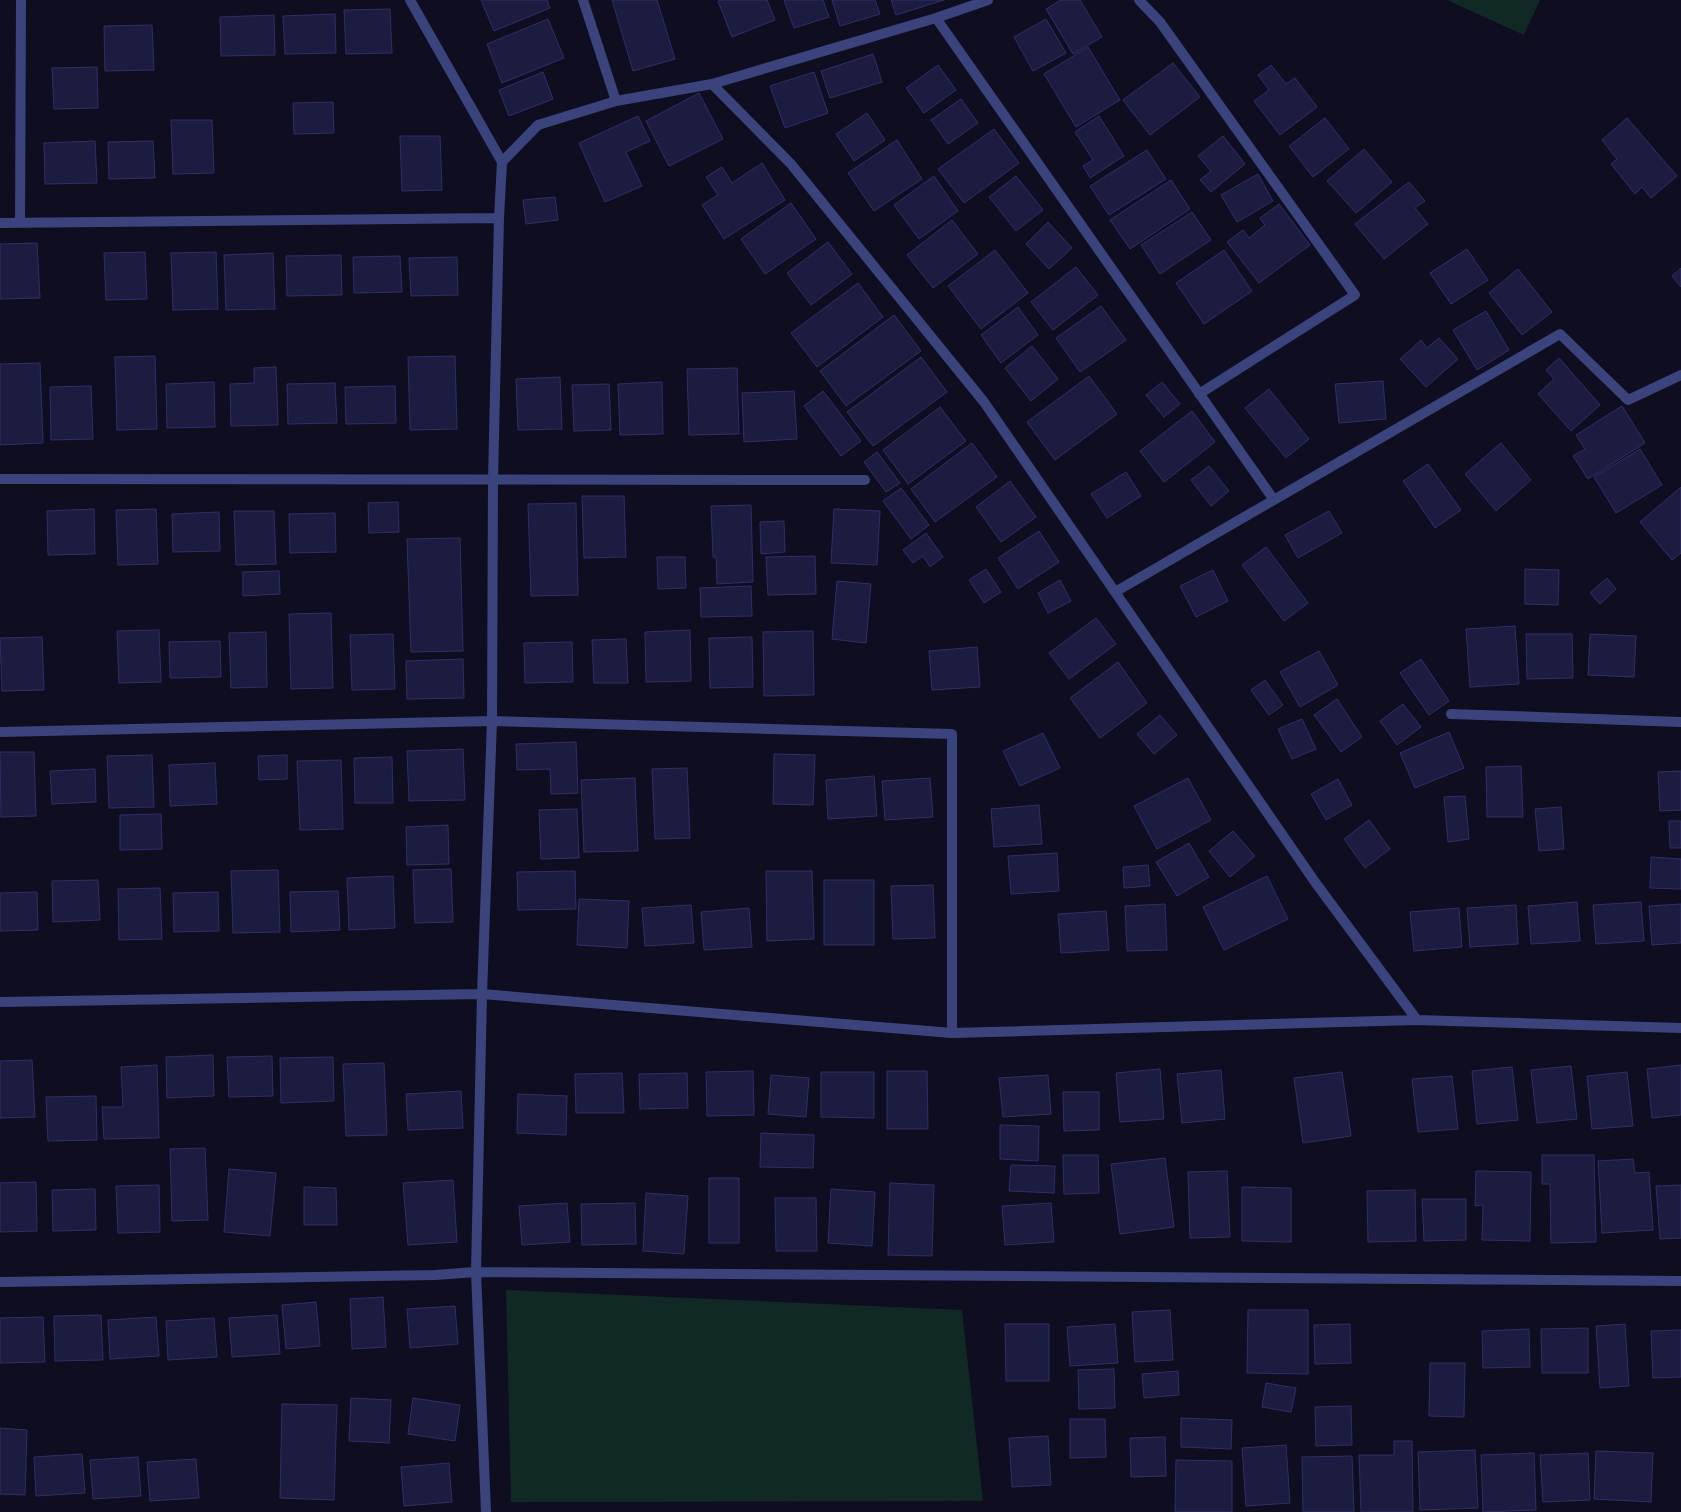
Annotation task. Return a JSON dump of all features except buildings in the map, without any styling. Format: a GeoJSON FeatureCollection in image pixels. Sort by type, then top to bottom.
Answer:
{"type":"FeatureCollection","features":[{"type":"Feature","properties":{"kind":"street"},"geometry":{"type":"LineString","coordinates":[[20,223],[21,0]]}},
{"type":"Feature","properties":{"kind":"street"},"geometry":{"type":"LineString","coordinates":[[410,0],[502,162],[493,480],[492,721],[482,994],[476,1272],[486,1512]]}},
{"type":"Feature","properties":{"kind":"street"},"geometry":{"type":"LineString","coordinates":[[582,0],[616,101]]}},
{"type":"Feature","properties":{"kind":"street"},"geometry":{"type":"LineString","coordinates":[[502,162],[538,125],[616,101],[712,84],[936,18],[988,0]]}},
{"type":"Feature","properties":{"kind":"street"},"geometry":{"type":"LineString","coordinates":[[1139,0],[1160,22],[1356,295],[1199,394]]}},
{"type":"Feature","properties":{"kind":"street"},"geometry":{"type":"LineString","coordinates":[[936,18],[1274,500]]}},
{"type":"Feature","properties":{"kind":"street"},"geometry":{"type":"LineString","coordinates":[[712,84],[791,164],[984,402],[1315,882],[1416,1020]]}},
{"type":"Feature","properties":{"kind":"street"},"geometry":{"type":"LineString","coordinates":[[0,223],[499,218]]}},
{"type":"Feature","properties":{"kind":"street"},"geometry":{"type":"LineString","coordinates":[[1115,592],[1560,334],[1628,400],[1681,375]]}},
{"type":"Feature","properties":{"kind":"street"},"geometry":{"type":"LineString","coordinates":[[0,479],[865,480]]}},
{"type":"Feature","properties":{"kind":"street"},"geometry":{"type":"LineString","coordinates":[[1451,714],[1681,722]]}},
{"type":"Feature","properties":{"kind":"street"},"geometry":{"type":"LineString","coordinates":[[0,732],[492,721],[952,734],[952,1033]]}},
{"type":"Feature","properties":{"kind":"street"},"geometry":{"type":"LineString","coordinates":[[0,1002],[482,994],[952,1033],[1416,1020],[1681,1028]]}},
{"type":"Feature","properties":{"kind":"street"},"geometry":{"type":"LineString","coordinates":[[0,1282],[436,1275],[476,1272],[1681,1281]]}},
{"type":"Feature","properties":{"kind":"green space"},"geometry":{"type":"Polygon","coordinates":[[[1447,0],[1540,0],[1524,35],[1447,0]]]}},
{"type":"Feature","properties":{"kind":"green space"},"geometry":{"type":"Polygon","coordinates":[[[506,1290],[962,1310],[983,1501],[511,1502],[506,1290]]]}}]}
